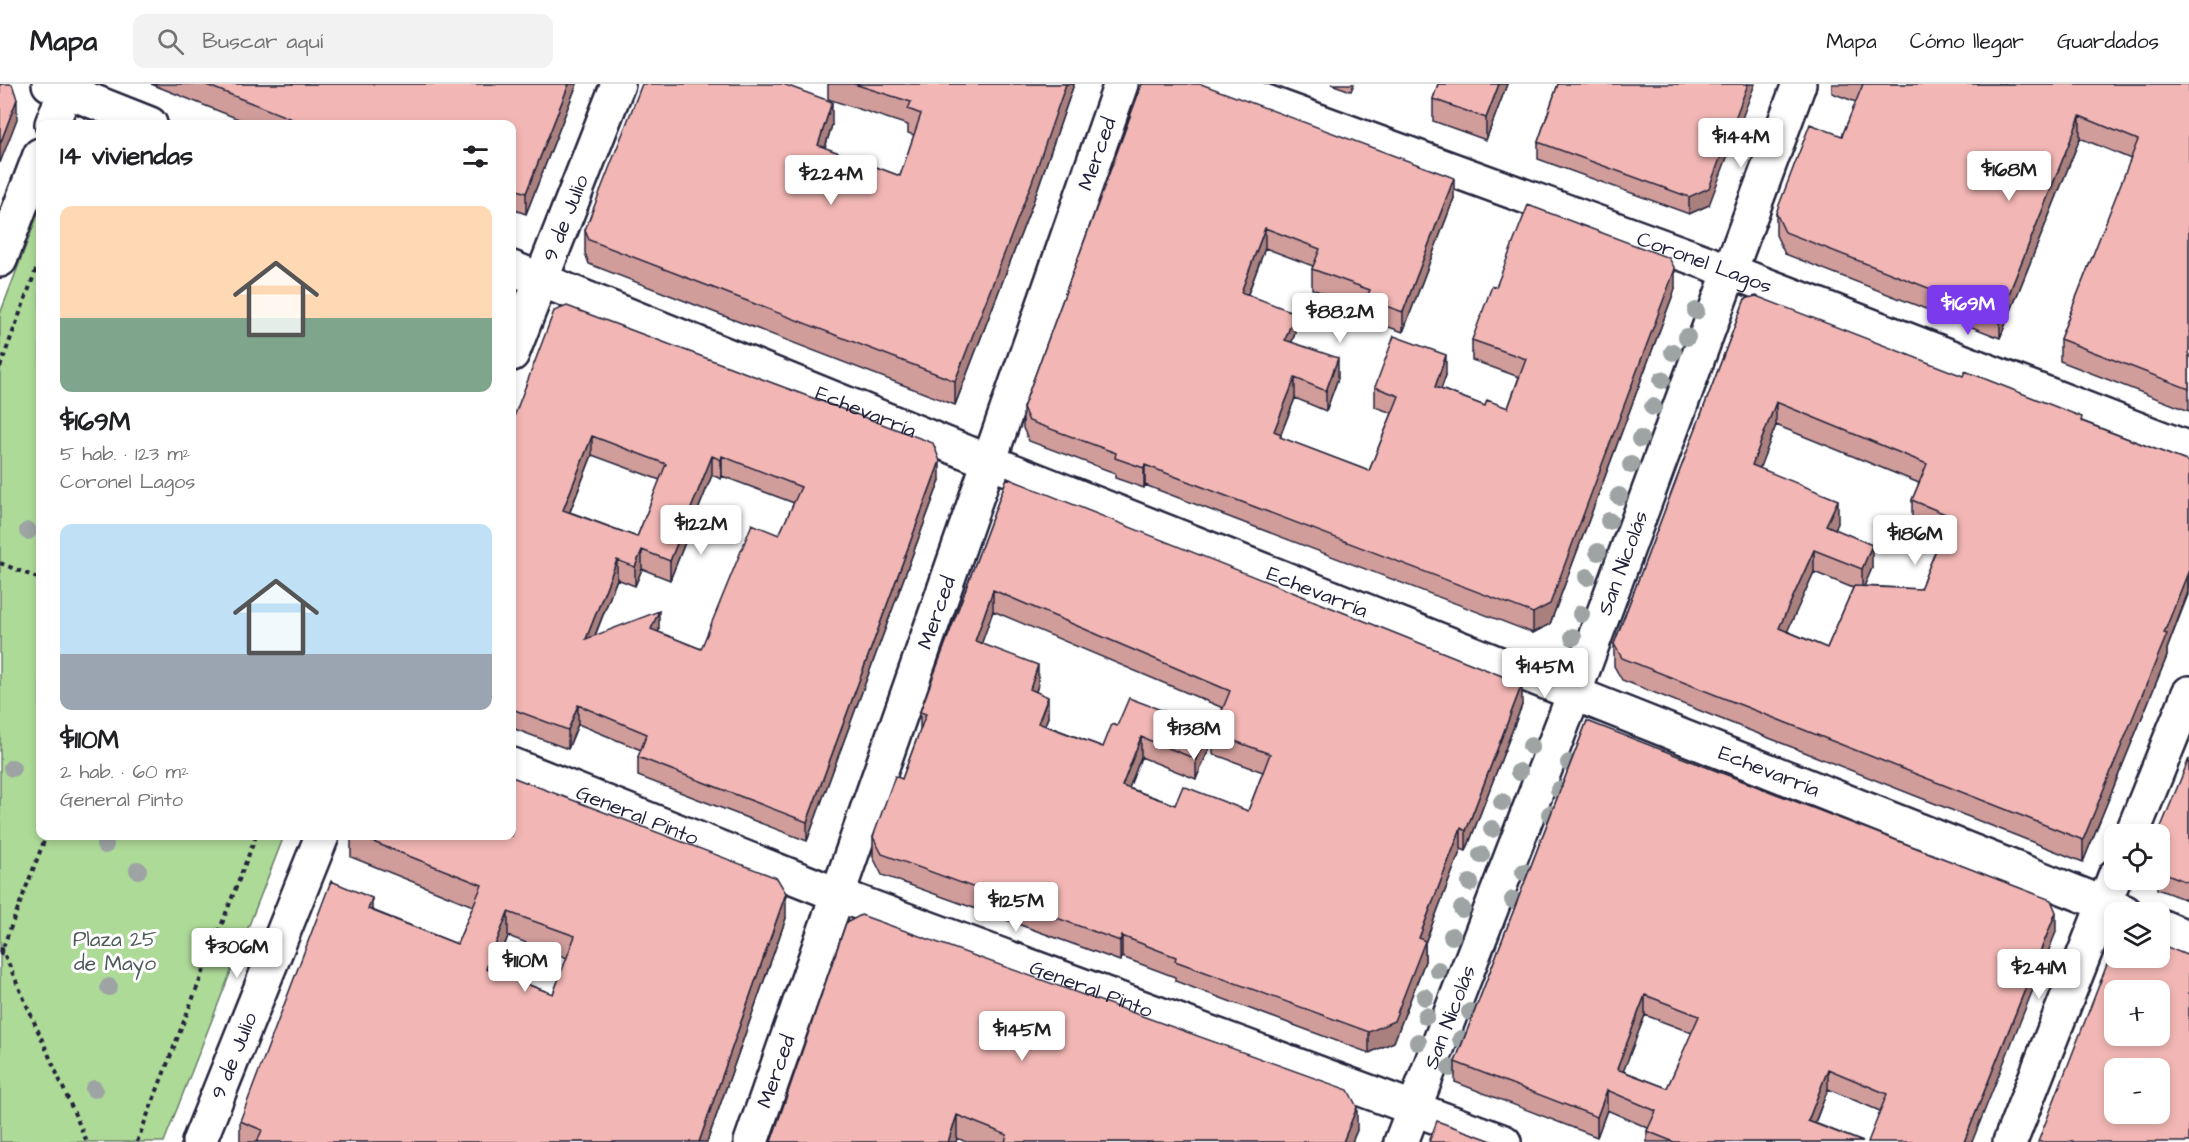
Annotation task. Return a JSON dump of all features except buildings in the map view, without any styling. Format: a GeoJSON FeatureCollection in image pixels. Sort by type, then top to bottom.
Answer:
{"type":"FeatureCollection","features":[{"type":"Feature","properties":{"kind":"street","name":"9 de Julio"},"geometry":{"type":"LineString","coordinates":[[516,331],[526,274],[618,84]]}},
{"type":"Feature","properties":{"kind":"street","name":"Merced"},"geometry":{"type":"LineString","coordinates":[[751,1142],[1120,84]]}},
{"type":"Feature","properties":{"kind":"street","name":"Coronel Lagos"},"geometry":{"type":"LineString","coordinates":[[1217,84],[1730,271],[2189,448]]}},
{"type":"Feature","properties":{"kind":"street","name":"San Nicolás"},"geometry":{"type":"LineString","coordinates":[[1401,1142],[1574,694],[1799,84]]}},
{"type":"Feature","properties":{"kind":"street"},"geometry":{"type":"LineString","coordinates":[[53,120],[61,86],[141,120]]}},
{"type":"Feature","properties":{"kind":"street"},"geometry":{"type":"LineString","coordinates":[[0,260],[36,165]]}},
{"type":"Feature","properties":{"kind":"street","name":"Echevarría"},"geometry":{"type":"LineString","coordinates":[[526,274],[1574,694],[2115,897]]}},
{"type":"Feature","properties":{"kind":"street"},"geometry":{"type":"LineString","coordinates":[[2136,824],[2189,693]]}},
{"type":"Feature","properties":{"kind":"street","name":"General Pinto"},"geometry":{"type":"LineString","coordinates":[[516,767],[836,894],[1504,1142]]}},
{"type":"Feature","properties":{"kind":"street","name":"9 de Julio"},"geometry":{"type":"LineString","coordinates":[[199,1142],[320,840]]}},
{"type":"Feature","properties":{"kind":"street"},"geometry":{"type":"LineString","coordinates":[[2010,1142],[2115,897]]}},
{"type":"Feature","properties":{"kind":"street"},"geometry":{"type":"LineString","coordinates":[[2170,930],[2189,938]]}},
{"type":"Feature","properties":{"kind":"path"},"geometry":{"type":"LineString","coordinates":[[0,367],[36,270]]}},
{"type":"Feature","properties":{"kind":"path"},"geometry":{"type":"LineString","coordinates":[[0,563],[36,577]]}},
{"type":"Feature","properties":{"kind":"path"},"geometry":{"type":"LineString","coordinates":[[0,955],[44,840]]}},
{"type":"Feature","properties":{"kind":"path"},"geometry":{"type":"LineString","coordinates":[[137,1142],[253,840]]}},
{"type":"Feature","properties":{"kind":"path"},"geometry":{"type":"LineString","coordinates":[[1,949],[87,1142]]}},
{"type":"Feature","properties":{"kind":"green space","name":"Plaza 25 de Mayo"},"geometry":{"type":"Polygon","coordinates":[[[36,220],[36,840],[282,840],[164,1142],[0,1142],[0,314],[36,220]]]}}]}
